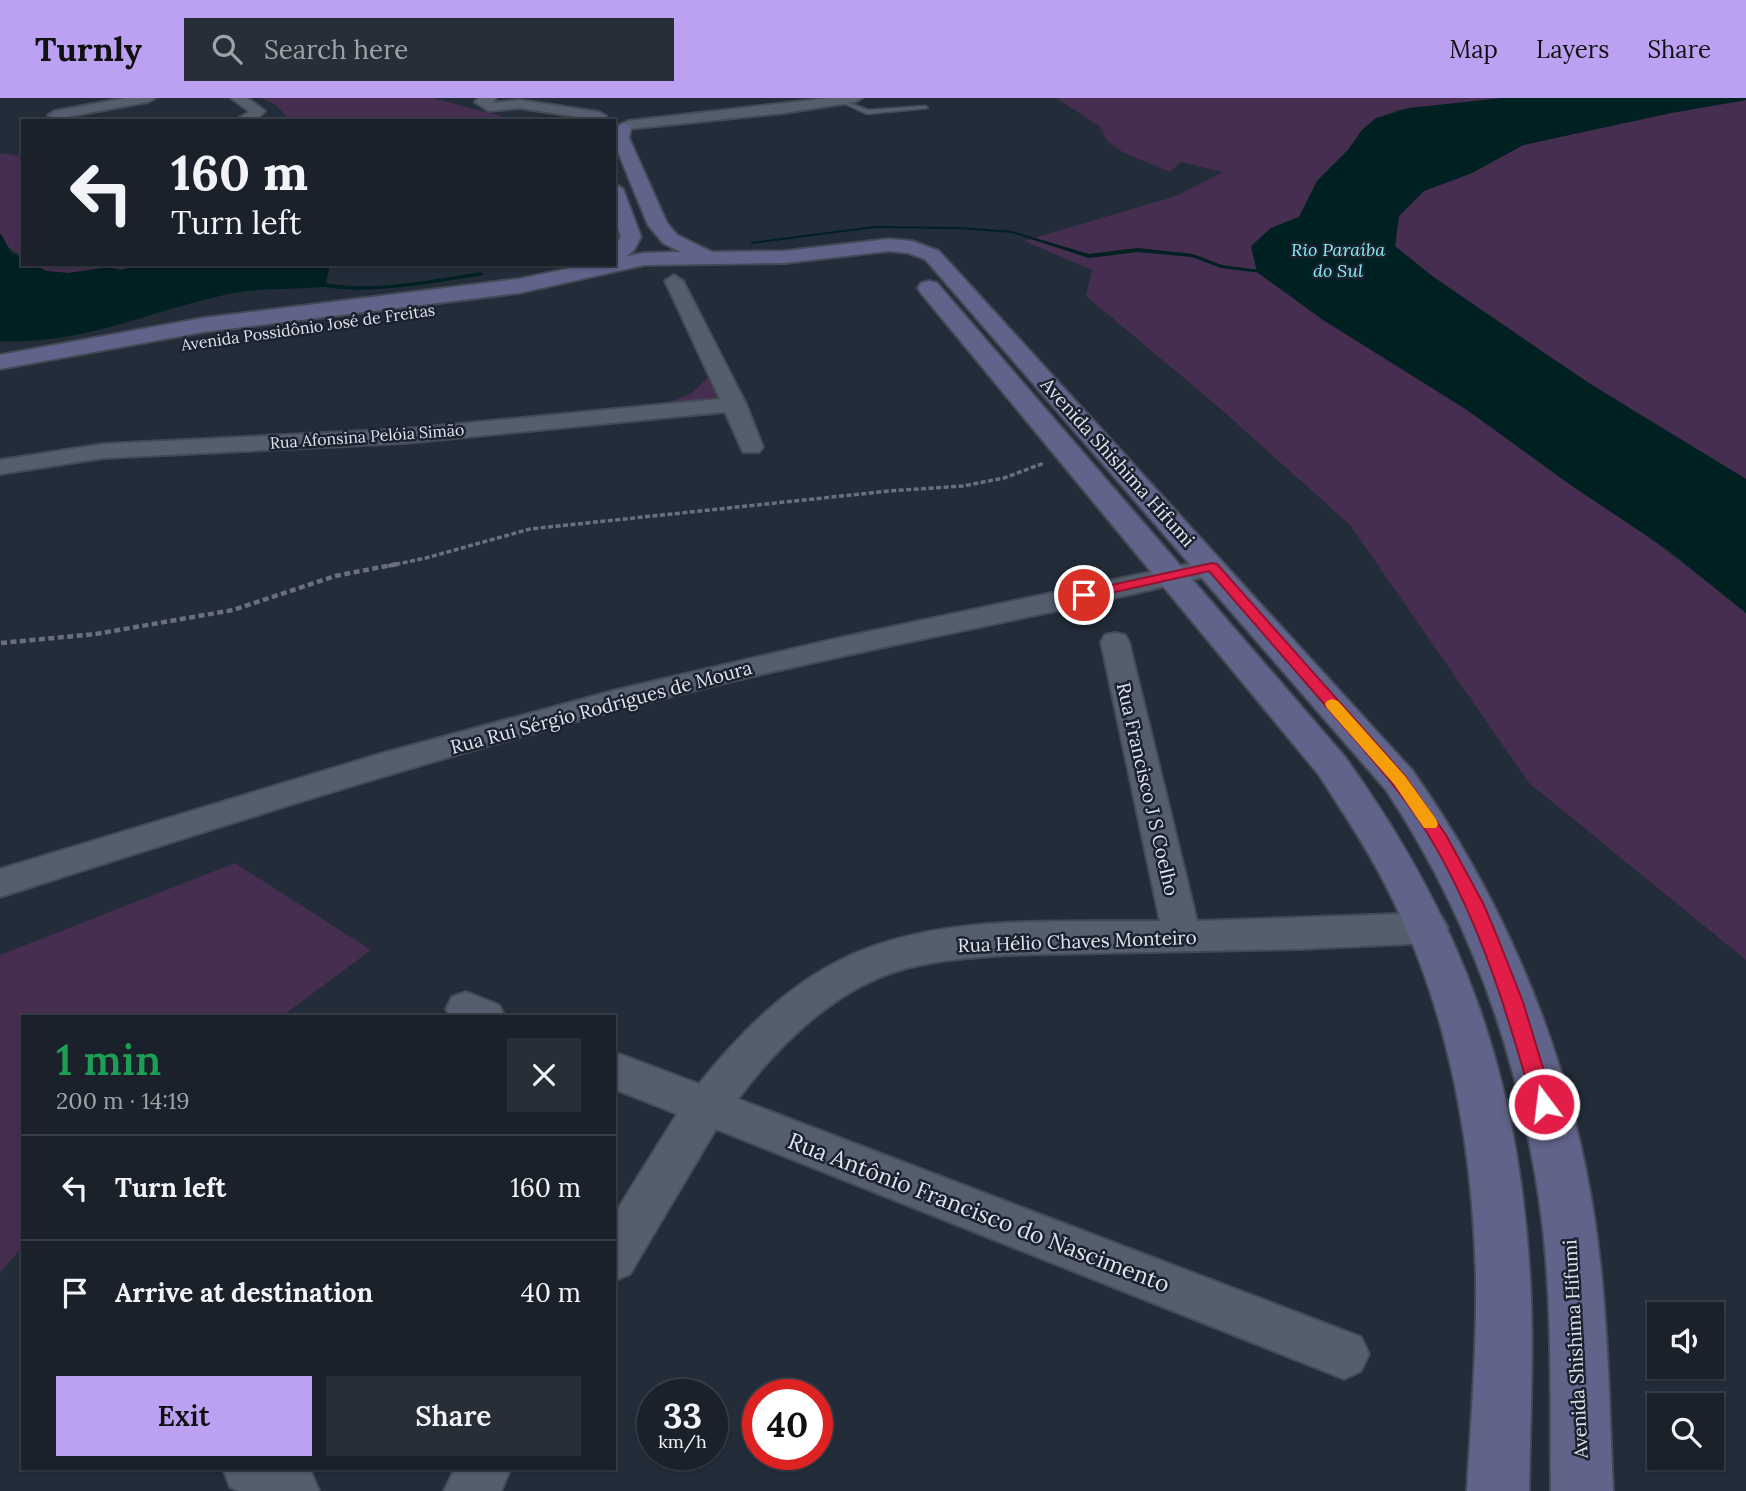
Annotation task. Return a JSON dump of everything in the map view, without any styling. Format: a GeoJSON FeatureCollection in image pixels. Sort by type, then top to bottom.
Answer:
{"type":"FeatureCollection","features":[{"type":"Feature","properties":{"kind":"street"},"geometry":{"type":"LineString","coordinates":[[55,115],[148,98]]}},
{"type":"Feature","properties":{"kind":"street"},"geometry":{"type":"LineString","coordinates":[[238,98],[258,111],[246,119]]}},
{"type":"Feature","properties":{"kind":"street"},"geometry":{"type":"LineString","coordinates":[[466,100],[521,101],[538,98]]}},
{"type":"Feature","properties":{"kind":"street"},"geometry":{"type":"LineString","coordinates":[[621,125],[812,98]]}},
{"type":"Feature","properties":{"kind":"street"},"geometry":{"type":"LineString","coordinates":[[621,125],[849,99]]}},
{"type":"Feature","properties":{"kind":"street"},"geometry":{"type":"LineString","coordinates":[[488,101],[546,119]]}},
{"type":"Feature","properties":{"kind":"street"},"geometry":{"type":"LineString","coordinates":[[521,101],[606,119]]}},
{"type":"Feature","properties":{"kind":"street"},"geometry":{"type":"LineString","coordinates":[[587,119],[599,116]]}},
{"type":"Feature","properties":{"kind":"street"},"geometry":{"type":"LineString","coordinates":[[621,125],[621,138],[658,225],[696,268],[709,355],[735,404],[751,447]]}},
{"type":"Feature","properties":{"kind":"street"},"geometry":{"type":"LineString","coordinates":[[616,195],[631,237],[627,246],[616,255]]}},
{"type":"Feature","properties":{"kind":"street","name":"Avenida Shishima Hifumi"},"geometry":{"type":"LineString","coordinates":[[696,268],[889,245],[912,247],[929,253],[1212,567],[1399,780],[1420,808],[1461,877],[1490,941],[1532,1063],[1549,1125],[1563,1195],[1575,1283],[1582,1491]]}},
{"type":"Feature","properties":{"kind":"street","name":"Avenida Shishima Hifumi"},"geometry":{"type":"LineString","coordinates":[[696,268],[886,257],[902,261],[912,269],[1172,575],[1354,795],[1375,827],[1429,928],[1463,1018],[1483,1107],[1494,1182],[1503,1279],[1498,1491]]}},
{"type":"Feature","properties":{"kind":"street","name":"Avenida Possidônio José de Freitas"},"geometry":{"type":"LineString","coordinates":[[616,263],[644,258],[696,268]]}},
{"type":"Feature","properties":{"kind":"street","name":"Avenida Possidônio José de Freitas"},"geometry":{"type":"LineString","coordinates":[[0,362],[157,332],[519,286],[599,266]]}},
{"type":"Feature","properties":{"kind":"street","name":"Avenida Possidônio José de Freitas"},"geometry":{"type":"LineString","coordinates":[[0,378],[198,341],[618,287],[603,277],[603,266]]}},
{"type":"Feature","properties":{"kind":"street"},"geometry":{"type":"LineString","coordinates":[[652,283],[696,268]]}},
{"type":"Feature","properties":{"kind":"street"},"geometry":{"type":"LineString","coordinates":[[625,415],[665,401],[696,383],[709,355]]}},
{"type":"Feature","properties":{"kind":"street","name":"Rua Afonsina Pelóia Simão"},"geometry":{"type":"LineString","coordinates":[[0,467],[104,451],[405,436],[735,404]]}},
{"type":"Feature","properties":{"kind":"street","name":"Rua Rui Sérgio Rodrigues de Moura"},"geometry":{"type":"LineString","coordinates":[[0,883],[226,813],[591,706],[785,660],[1212,567]]}},
{"type":"Feature","properties":{"kind":"street","name":"Rua Francisco J S Coelho"},"geometry":{"type":"LineString","coordinates":[[1115,642],[1182,935]]}},
{"type":"Feature","properties":{"kind":"street","name":"Rua Hélio Chaves Monteiro"},"geometry":{"type":"LineString","coordinates":[[616,1255],[707,1107],[748,1056],[783,1022],[842,978],[882,960],[914,951],[958,944],[1182,935],[1331,934],[1429,928]]}},
{"type":"Feature","properties":{"kind":"street","name":"Rua Antônio Francisco do Nascimento"},"geometry":{"type":"LineString","coordinates":[[616,1071],[1344,1354]]}},
{"type":"Feature","properties":{"kind":"street"},"geometry":{"type":"LineString","coordinates":[[253,1470],[292,1491]]}},
{"type":"Feature","properties":{"kind":"street"},"geometry":{"type":"LineString","coordinates":[[471,1491],[484,1470]]}},
{"type":"Feature","properties":{"kind":"lane"},"geometry":{"type":"LineString","coordinates":[[849,99],[867,112],[925,108]]}},
{"type":"Feature","properties":{"kind":"path"},"geometry":{"type":"LineString","coordinates":[[2,643],[96,634],[233,610],[335,576],[426,558],[530,529],[889,491],[963,486],[1004,478],[1067,453]]}},
{"type":"Feature","properties":{"kind":"shaded area"},"geometry":{"type":"Polygon","coordinates":[[[262,98],[433,98],[504,117],[288,119],[276,105],[262,98]]]}},
{"type":"Feature","properties":{"kind":"shaded area"},"geometry":{"type":"Polygon","coordinates":[[[1056,98],[1503,98],[1397,110],[1362,130],[1348,150],[1317,181],[1299,217],[1271,228],[1257,272],[1538,457],[1643,533],[1746,613],[1746,960],[1529,783],[1350,525],[1215,404],[1086,296],[1092,270],[1024,241],[1176,196],[1223,172],[1181,162],[1170,172],[1124,153],[1108,142],[1099,126],[1056,98]]]}},
{"type":"Feature","properties":{"kind":"shaded area"},"geometry":{"type":"Polygon","coordinates":[[[1746,100],[1746,479],[1479,310],[1395,247],[1399,216],[1424,191],[1472,173],[1523,145],[1746,100]]]}},
{"type":"Feature","properties":{"kind":"shaded area"},"geometry":{"type":"Polygon","coordinates":[[[0,153],[21,156],[21,255],[9,248],[0,233],[0,153]]]}},
{"type":"Feature","properties":{"kind":"shaded area"},"geometry":{"type":"Polygon","coordinates":[[[38,266],[135,266],[121,270],[110,267],[68,273],[46,271],[38,266]]]}},
{"type":"Feature","properties":{"kind":"shaded area"},"geometry":{"type":"Polygon","coordinates":[[[708,377],[718,395],[716,400],[664,405],[692,393],[708,377]]]}},
{"type":"Feature","properties":{"kind":"shaded area"},"geometry":{"type":"Polygon","coordinates":[[[235,863],[371,950],[284,1015],[21,1015],[21,1248],[0,1273],[0,955],[235,863]]]}},
{"type":"Feature","properties":{"kind":"water","name":"Rio Paraíba do Sul"},"geometry":{"type":"Polygon","coordinates":[[[1503,98],[1746,98],[1523,145],[1472,173],[1424,191],[1399,216],[1395,246],[1432,276],[1590,384],[1746,479],[1746,613],[1668,550],[1569,484],[1467,410],[1323,320],[1257,272],[1251,246],[1271,228],[1299,217],[1317,181],[1376,118],[1409,108],[1503,98]]]}},
{"type":"Feature","properties":{"kind":"water"},"geometry":{"type":"Polygon","coordinates":[[[0,233],[11,252],[21,257],[21,266],[37,266],[46,271],[68,273],[110,267],[121,270],[136,266],[330,266],[325,287],[237,292],[87,333],[30,341],[0,341],[0,233]]]}},
{"type":"Feature","properties":{"kind":"waterway"},"geometry":{"type":"LineString","coordinates":[[753,242],[874,227],[959,228],[1012,232],[1089,256],[1137,250],[1193,256],[1221,266],[1270,272]]}},
{"type":"Feature","properties":{"kind":"waterway"},"geometry":{"type":"LineString","coordinates":[[315,283],[331,287],[373,288],[481,274]]}},
{"type":"Feature","properties":{"kind":"slow traffic"},"geometry":{"type":"LineString","coordinates":[[1332,704],[1399,780],[1430,824]]}},
{"type":"Feature","properties":{"kind":"route"},"geometry":{"type":"LineString","coordinates":[[1084,595],[1212,567],[1399,780],[1440,840],[1475,905],[1490,941],[1513,1002],[1544,1104]]}}]}
